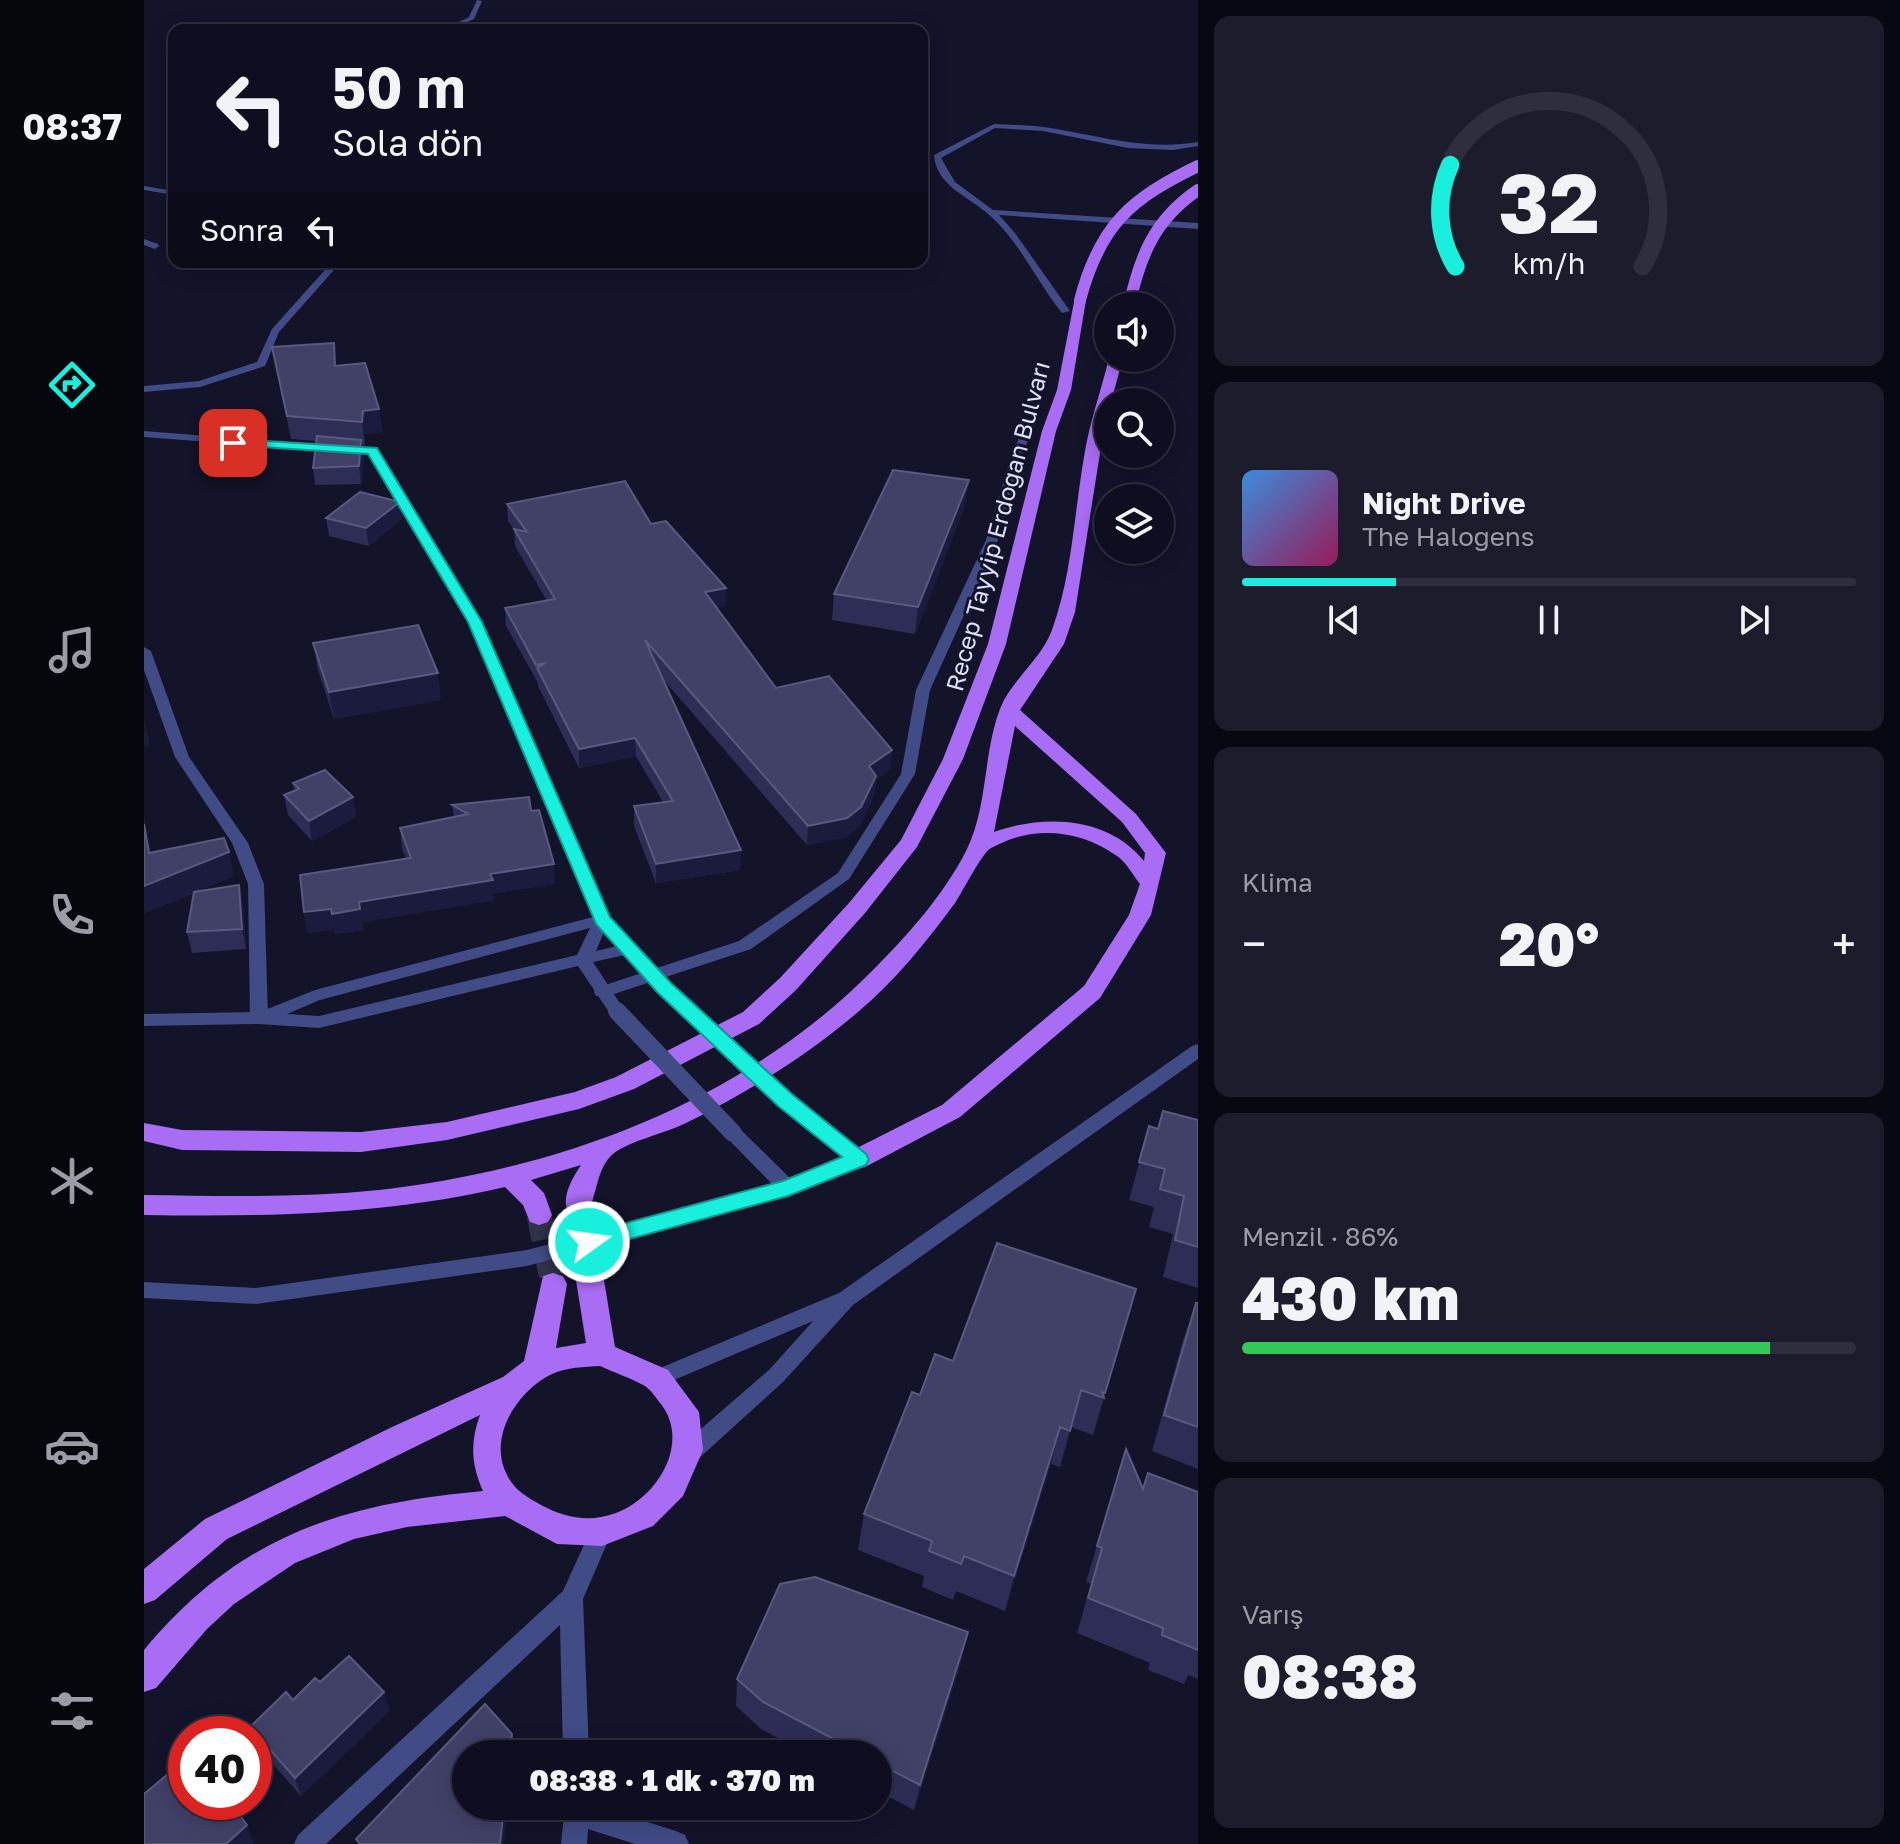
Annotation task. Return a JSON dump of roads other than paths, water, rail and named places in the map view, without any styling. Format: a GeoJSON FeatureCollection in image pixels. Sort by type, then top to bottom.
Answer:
{"type":"FeatureCollection","features":[{"type":"Feature","properties":{"kind":"main road","name":"Recep Tayyip Erdoğan Bulvarı"},"geometry":{"type":"LineString","coordinates":[[144,1132],[182,1140],[361,1142],[447,1131],[579,1100],[625,1083],[703,1046],[751,1018],[788,984],[857,908],[910,842],[953,759],[997,644],[1030,520],[1049,431],[1064,390],[1072,305],[1094,249],[1104,230],[1124,208],[1152,187],[1198,166]]}},
{"type":"Feature","properties":{"kind":"main road"},"geometry":{"type":"LineString","coordinates":[[1133,292],[1148,236],[1176,204],[1198,190]]}},
{"type":"Feature","properties":{"kind":"main road"},"geometry":{"type":"LineString","coordinates":[[144,1205],[303,1206],[409,1196],[510,1176],[649,1130],[696,1107],[772,1063],[873,988],[927,925],[980,845],[1009,710],[1059,636],[1081,552],[1091,455],[1112,372]]}},
{"type":"Feature","properties":{"kind":"main road"},"geometry":{"type":"LineString","coordinates":[[858,1159],[951,1111],[1092,992],[1140,915],[1151,883],[1156,853],[1129,818],[1009,710]]}},
{"type":"Feature","properties":{"kind":"main road"},"geometry":{"type":"LineString","coordinates":[[980,845],[1025,828],[1056,825],[1093,835],[1126,852],[1151,883]]}},
{"type":"Feature","properties":{"kind":"main road"},"geometry":{"type":"LineString","coordinates":[[578,1207],[582,1186],[605,1145]]}},
{"type":"Feature","properties":{"kind":"main road"},"geometry":{"type":"LineString","coordinates":[[510,1176],[535,1200],[539,1215]]}},
{"type":"Feature","properties":{"kind":"main road"},"geometry":{"type":"LineString","coordinates":[[589,1274],[602,1354]]}},
{"type":"Feature","properties":{"kind":"main road"},"geometry":{"type":"LineString","coordinates":[[537,1367],[551,1311],[553,1284]]}},
{"type":"Feature","properties":{"kind":"main road"},"geometry":{"type":"LineString","coordinates":[[144,1589],[216,1529],[402,1436],[510,1387],[537,1367],[569,1355],[602,1354],[635,1362],[660,1377],[678,1398],[688,1424],[689,1453],[679,1481],[660,1505],[633,1523],[601,1532],[567,1532],[535,1522],[508,1502],[491,1475],[486,1444],[492,1414],[510,1387]]}},
{"type":"Feature","properties":{"kind":"main road"},"geometry":{"type":"LineString","coordinates":[[144,1676],[178,1632],[245,1576],[305,1541],[393,1515],[508,1502]]}},
{"type":"Feature","properties":{"kind":"street"},"geometry":{"type":"LineString","coordinates":[[459,24],[472,18],[479,1]]}},
{"type":"Feature","properties":{"kind":"street"},"geometry":{"type":"LineString","coordinates":[[1072,305],[1044,287],[1027,254],[991,212],[941,175],[937,157],[994,126],[1043,129],[1128,146],[1173,148],[1198,144]]}},
{"type":"Feature","properties":{"kind":"street"},"geometry":{"type":"LineString","coordinates":[[144,188],[168,192]]}},
{"type":"Feature","properties":{"kind":"street"},"geometry":{"type":"LineString","coordinates":[[991,212],[1198,226]]}},
{"type":"Feature","properties":{"kind":"street"},"geometry":{"type":"LineString","coordinates":[[144,242],[155,246]]}},
{"type":"Feature","properties":{"kind":"street"},"geometry":{"type":"LineString","coordinates":[[144,389],[200,384],[261,364],[275,331],[332,268]]}},
{"type":"Feature","properties":{"kind":"street"},"geometry":{"type":"LineString","coordinates":[[602,992],[745,945],[844,876],[908,774],[923,690],[992,540],[1016,457],[1031,422]]}},
{"type":"Feature","properties":{"kind":"street"},"geometry":{"type":"LineString","coordinates":[[144,434],[373,451],[475,622],[602,920],[651,975],[786,1100],[858,1159],[788,1188],[527,1258],[256,1296],[144,1290]]}},
{"type":"Feature","properties":{"kind":"street"},"geometry":{"type":"LineString","coordinates":[[144,651],[182,757],[240,843],[256,884],[259,1018]]}},
{"type":"Feature","properties":{"kind":"street"},"geometry":{"type":"LineString","coordinates":[[583,960],[602,920]]}},
{"type":"Feature","properties":{"kind":"street"},"geometry":{"type":"LineString","coordinates":[[259,1018],[315,996],[602,920]]}},
{"type":"Feature","properties":{"kind":"street"},"geometry":{"type":"LineString","coordinates":[[144,1020],[259,1018],[319,1022],[626,949]]}},
{"type":"Feature","properties":{"kind":"street"},"geometry":{"type":"LineString","coordinates":[[583,960],[617,1011],[788,1188]]}},
{"type":"Feature","properties":{"kind":"street"},"geometry":{"type":"LineString","coordinates":[[689,1453],[776,1376],[846,1299],[1198,1050]]}},
{"type":"Feature","properties":{"kind":"street"},"geometry":{"type":"LineString","coordinates":[[660,1377],[846,1299]]}},
{"type":"Feature","properties":{"kind":"street"},"geometry":{"type":"LineString","coordinates":[[307,1844],[571,1599],[601,1532]]}},
{"type":"Feature","properties":{"kind":"street"},"geometry":{"type":"LineString","coordinates":[[571,1599],[576,1740]]}},
{"type":"Feature","properties":{"kind":"street"},"geometry":{"type":"LineString","coordinates":[[574,1844],[577,1820]]}},
{"type":"Feature","properties":{"kind":"street"},"geometry":{"type":"LineString","coordinates":[[609,1820],[676,1844]]}},
{"type":"Feature","properties":{"kind":"tunnel"},"geometry":{"type":"LineString","coordinates":[[578,1207],[589,1274]]}},
{"type":"Feature","properties":{"kind":"tunnel"},"geometry":{"type":"LineString","coordinates":[[539,1215],[553,1284]]}}]}
